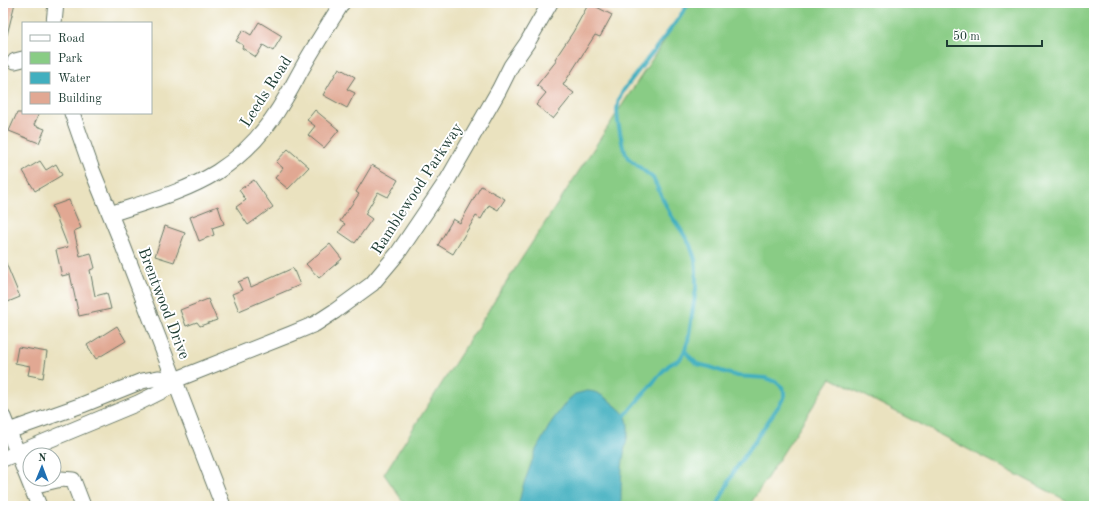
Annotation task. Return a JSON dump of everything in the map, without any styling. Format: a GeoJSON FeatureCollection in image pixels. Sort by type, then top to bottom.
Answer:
{"type":"FeatureCollection","features":[{"type":"Feature","properties":{"kind":"street"},"geometry":{"type":"LineString","coordinates":[[54,22],[56,3]]}},
{"type":"Feature","properties":{"kind":"street","name":"Leeds Road"},"geometry":{"type":"LineString","coordinates":[[110,214],[188,187],[202,180],[230,163],[255,141],[277,112],[342,3]]}},
{"type":"Feature","properties":{"kind":"street","name":"Ramblewood Parkway"},"geometry":{"type":"LineString","coordinates":[[3,459],[138,403],[168,388],[175,380],[315,324],[372,284],[398,253],[448,179],[499,90],[511,66],[527,43],[550,3]]}},
{"type":"Feature","properties":{"kind":"street","name":"Brentwood Drive"},"geometry":{"type":"LineString","coordinates":[[72,114],[87,157],[224,506]]}},
{"type":"Feature","properties":{"kind":"street","name":"Ramblewood Parkway"},"geometry":{"type":"LineString","coordinates":[[5,427],[82,405],[142,381],[158,378],[175,380]]}},
{"type":"Feature","properties":{"kind":"street"},"geometry":{"type":"LineString","coordinates":[[5,427],[22,462]]}},
{"type":"Feature","properties":{"kind":"street"},"geometry":{"type":"LineString","coordinates":[[62,479],[73,480],[83,506]]}},
{"type":"Feature","properties":{"kind":"street"},"geometry":{"type":"LineString","coordinates":[[32,487],[39,506]]}},
{"type":"Feature","properties":{"kind":"green space"},"geometry":{"type":"Polygon","coordinates":[[[689,3],[1094,3],[1094,506],[1077,506],[831,378],[749,506],[406,506],[384,474],[520,261],[689,3]]]}},
{"type":"Feature","properties":{"kind":"water"},"geometry":{"type":"Polygon","coordinates":[[[587,391],[595,392],[606,398],[625,415],[627,419],[628,434],[622,467],[621,506],[518,506],[523,486],[536,450],[552,421],[567,401],[575,394],[587,391]]]}},
{"type":"Feature","properties":{"kind":"building"},"geometry":{"type":"Polygon","coordinates":[[[3,3],[15,3],[7,35],[3,34],[3,3]]]}},
{"type":"Feature","properties":{"kind":"building"},"geometry":{"type":"Polygon","coordinates":[[[589,3],[612,15],[600,37],[595,35],[563,85],[574,93],[553,119],[536,105],[546,93],[537,85],[557,60],[555,59],[573,32],[589,3]]]}},
{"type":"Feature","properties":{"kind":"building"},"geometry":{"type":"Polygon","coordinates":[[[259,22],[282,36],[273,51],[263,45],[256,57],[242,48],[243,45],[236,41],[243,30],[251,35],[259,22]]]}},
{"type":"Feature","properties":{"kind":"building"},"geometry":{"type":"Polygon","coordinates":[[[339,68],[355,77],[347,89],[355,93],[347,108],[323,95],[339,68]]]}},
{"type":"Feature","properties":{"kind":"building"},"geometry":{"type":"Polygon","coordinates":[[[315,110],[339,130],[324,148],[308,135],[315,126],[307,120],[315,110]]]}},
{"type":"Feature","properties":{"kind":"building"},"geometry":{"type":"Polygon","coordinates":[[[17,113],[39,114],[34,125],[45,129],[39,143],[9,131],[17,113]]]}},
{"type":"Feature","properties":{"kind":"building"},"geometry":{"type":"Polygon","coordinates":[[[288,149],[309,167],[288,189],[275,178],[283,168],[276,162],[288,149]]]}},
{"type":"Feature","properties":{"kind":"building"},"geometry":{"type":"Polygon","coordinates":[[[40,161],[46,170],[56,164],[62,175],[35,191],[23,171],[40,161]]]}},
{"type":"Feature","properties":{"kind":"building"},"geometry":{"type":"Polygon","coordinates":[[[372,165],[398,180],[388,197],[378,192],[365,214],[372,219],[355,243],[339,232],[345,224],[340,221],[359,194],[356,192],[372,165]]]}},
{"type":"Feature","properties":{"kind":"building"},"geometry":{"type":"Polygon","coordinates":[[[254,180],[273,207],[248,225],[236,207],[246,200],[239,190],[254,180]]]}},
{"type":"Feature","properties":{"kind":"building"},"geometry":{"type":"Polygon","coordinates":[[[481,186],[505,199],[498,210],[489,205],[481,219],[476,216],[453,254],[438,245],[453,219],[460,223],[481,186]]]}},
{"type":"Feature","properties":{"kind":"building"},"geometry":{"type":"Polygon","coordinates":[[[69,200],[81,228],[74,231],[80,256],[91,253],[95,268],[90,270],[95,296],[107,293],[111,309],[79,316],[70,274],[62,276],[56,250],[68,247],[52,206],[69,200]]]}},
{"type":"Feature","properties":{"kind":"building"},"geometry":{"type":"Polygon","coordinates":[[[218,206],[224,224],[212,228],[214,235],[199,241],[190,217],[218,206]]]}},
{"type":"Feature","properties":{"kind":"building"},"geometry":{"type":"Polygon","coordinates":[[[165,226],[185,233],[174,262],[155,256],[165,226]]]}},
{"type":"Feature","properties":{"kind":"building"},"geometry":{"type":"Polygon","coordinates":[[[330,244],[342,259],[319,278],[306,264],[330,244]]]}},
{"type":"Feature","properties":{"kind":"building"},"geometry":{"type":"Polygon","coordinates":[[[3,256],[20,297],[3,304],[3,256]]]}},
{"type":"Feature","properties":{"kind":"building"},"geometry":{"type":"Polygon","coordinates":[[[293,268],[300,285],[239,311],[232,294],[242,290],[238,282],[248,278],[251,287],[293,268]]]}},
{"type":"Feature","properties":{"kind":"building"},"geometry":{"type":"Polygon","coordinates":[[[208,299],[217,320],[200,326],[197,322],[186,326],[180,310],[208,299]]]}},
{"type":"Feature","properties":{"kind":"building"},"geometry":{"type":"Polygon","coordinates":[[[117,326],[126,341],[96,359],[87,345],[117,326]]]}},
{"type":"Feature","properties":{"kind":"building"},"geometry":{"type":"Polygon","coordinates":[[[18,347],[47,352],[43,378],[28,375],[30,366],[15,363],[18,347]]]}},
{"type":"Feature","properties":{"kind":"waterway"},"geometry":{"type":"LineString","coordinates":[[622,419],[662,372],[669,365],[680,359],[684,352],[688,341],[696,289],[696,269],[695,259],[690,245],[670,214],[653,178],[628,158],[623,147],[617,110],[619,98],[625,88],[689,3]]}},
{"type":"Feature","properties":{"kind":"waterway"},"geometry":{"type":"LineString","coordinates":[[685,350],[697,364],[737,376],[766,378],[776,382],[784,391],[784,398],[733,473],[717,506]]}}]}
